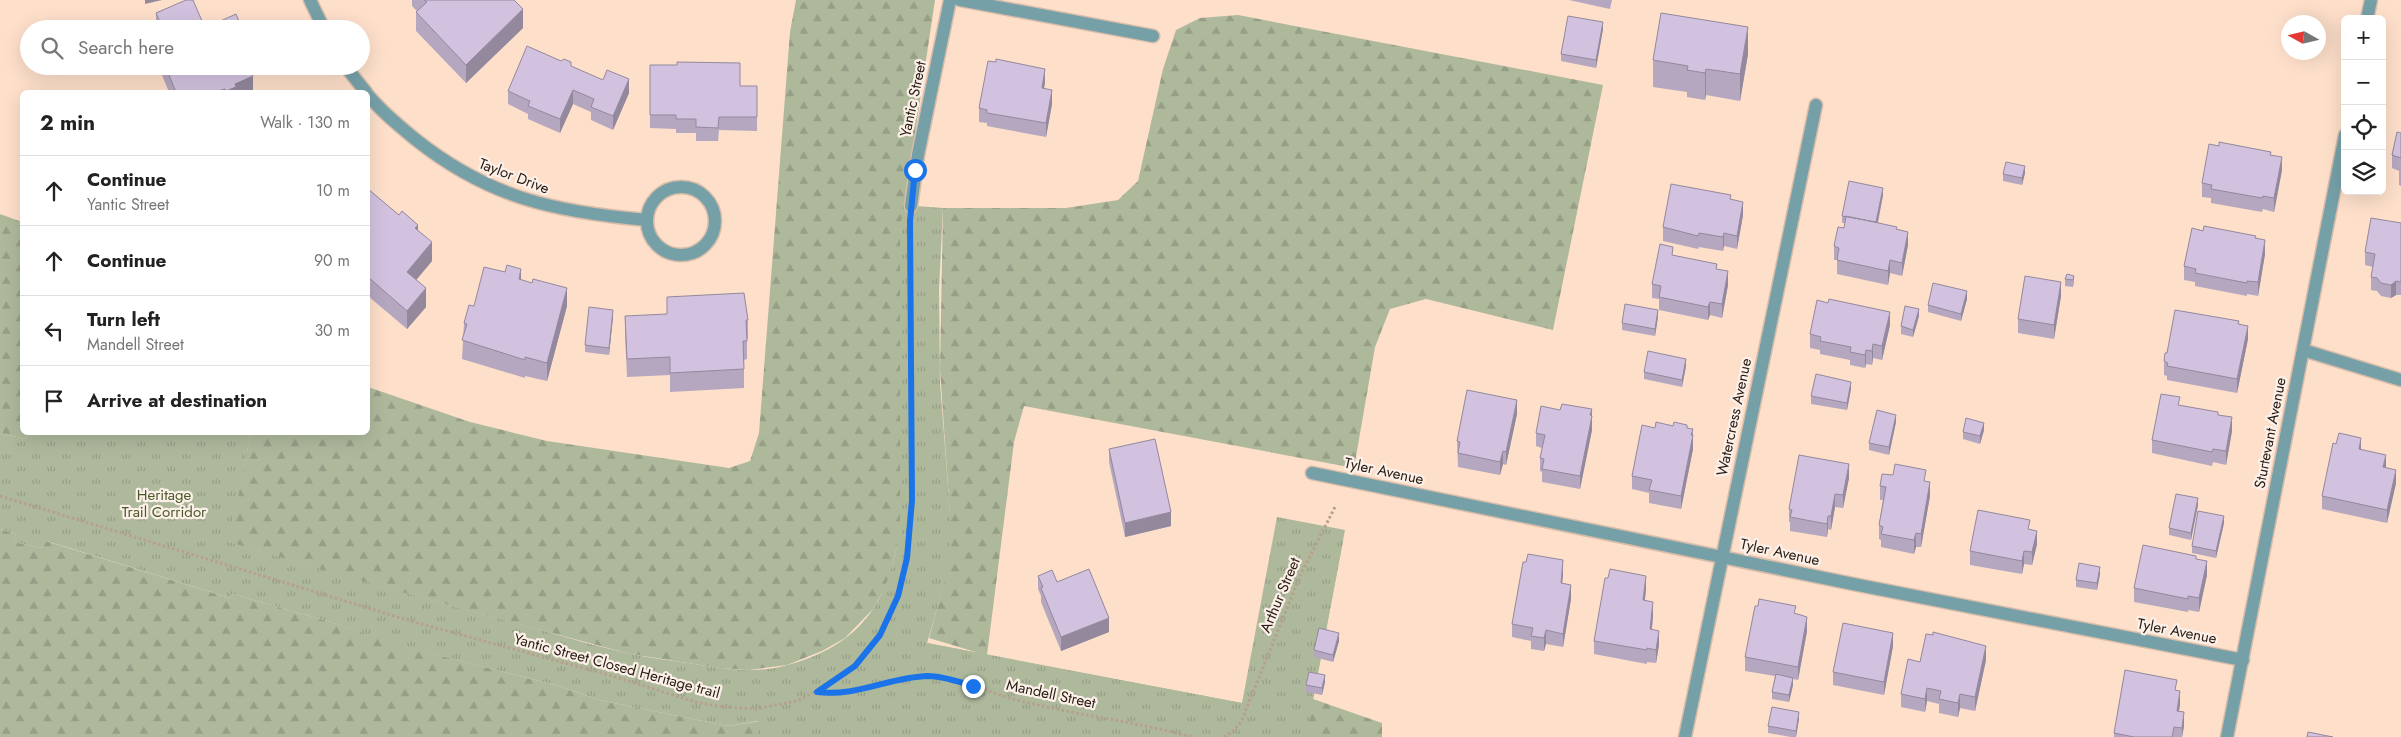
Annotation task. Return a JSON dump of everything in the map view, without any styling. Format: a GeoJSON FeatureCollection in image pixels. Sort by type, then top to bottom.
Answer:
{"type":"FeatureCollection","features":[{"type":"Feature","properties":{"kind":"street"},"geometry":{"type":"LineString","coordinates":[[310,0],[320,20]]}},
{"type":"Feature","properties":{"kind":"street","name":"Yantic Street"},"geometry":{"type":"LineString","coordinates":[[911,206],[919,149],[950,0]]}},
{"type":"Feature","properties":{"kind":"street"},"geometry":{"type":"LineString","coordinates":[[960,0],[1153,36]]}},
{"type":"Feature","properties":{"kind":"street"},"geometry":{"type":"LineString","coordinates":[[2368,15],[2371,0]]}},
{"type":"Feature","properties":{"kind":"street","name":"Taylor Drive"},"geometry":{"type":"LineString","coordinates":[[352,75],[364,90]]}},
{"type":"Feature","properties":{"kind":"street","name":"Taylor Drive"},"geometry":{"type":"LineString","coordinates":[[370,97],[398,125],[433,153],[493,188],[555,208],[595,216],[647,220]]}},
{"type":"Feature","properties":{"kind":"street","name":"Watercress Avenue"},"geometry":{"type":"LineString","coordinates":[[1685,737],[1816,105]]}},
{"type":"Feature","properties":{"kind":"street","name":"Sturtevant Avenue"},"geometry":{"type":"LineString","coordinates":[[2227,737],[2342,150]]}},
{"type":"Feature","properties":{"kind":"street"},"geometry":{"type":"LineString","coordinates":[[682,187],[697,191],[709,202],[714,213],[715,224],[705,245],[695,252],[685,255],[673,254],[662,250],[653,242],[648,232],[647,220],[648,209],[662,192],[682,187]]}},
{"type":"Feature","properties":{"kind":"street"},"geometry":{"type":"LineString","coordinates":[[2303,350],[2401,380]]}},
{"type":"Feature","properties":{"kind":"street","name":"Tyler Avenue"},"geometry":{"type":"LineString","coordinates":[[1312,473],[1722,557],[2243,660]]}},
{"type":"Feature","properties":{"kind":"path","name":"Yantic Street Closed Heritage trail"},"geometry":{"type":"LineString","coordinates":[[0,496],[414,622],[609,675],[699,703],[755,709],[797,701],[817,692],[855,666],[870,650],[890,614],[904,571],[912,509],[909,257],[911,206]]}},
{"type":"Feature","properties":{"kind":"path","name":"Arthur Street"},"geometry":{"type":"LineString","coordinates":[[1224,737],[1241,722],[1300,576],[1349,480]]}},
{"type":"Feature","properties":{"kind":"path","name":"Mandell Street"},"geometry":{"type":"LineString","coordinates":[[817,692],[848,693],[906,678],[930,676],[965,683],[1018,700],[1147,725],[1192,737]]}},
{"type":"Feature","properties":{"kind":"green space"},"geometry":{"type":"Polygon","coordinates":[[[796,0],[935,0],[900,234],[900,534],[888,582],[873,609],[845,638],[822,651],[787,665],[749,670],[720,668],[630,654],[351,579],[228,542],[251,435],[370,435],[370,388],[470,422],[547,441],[729,468],[750,461],[759,433],[790,32],[796,0]]]}},
{"type":"Feature","properties":{"kind":"green space"},"geometry":{"type":"Polygon","coordinates":[[[1238,15],[1603,85],[1553,330],[1426,299],[1390,309],[1375,347],[1354,468],[1024,406],[1014,442],[987,655],[1242,703],[1304,533],[1343,541],[1313,699],[1382,723],[1382,737],[0,737],[0,529],[16,534],[14,542],[42,548],[46,541],[230,598],[232,594],[331,622],[403,646],[559,686],[599,700],[728,726],[826,711],[927,643],[979,653],[929,638],[944,583],[950,515],[940,369],[943,208],[1066,208],[1118,200],[1138,181],[1163,69],[1176,30],[1200,18],[1238,15]]]}},
{"type":"Feature","properties":{"kind":"green space","name":"Heritage Trail Corridor"},"geometry":{"type":"Polygon","coordinates":[[[903,205],[943,208],[939,289],[940,382],[951,525],[946,578],[927,643],[1242,703],[1277,517],[1345,530],[1306,737],[1003,737],[974,731],[973,737],[758,737],[758,721],[728,726],[599,700],[559,686],[397,645],[331,622],[232,594],[230,598],[47,541],[42,548],[13,542],[16,534],[0,529],[0,433],[25,439],[26,435],[251,435],[229,542],[617,651],[712,667],[760,670],[784,666],[811,657],[834,646],[852,633],[868,617],[889,577],[900,526],[900,234],[903,205]]]}},
{"type":"Feature","properties":{"kind":"green space"},"geometry":{"type":"Polygon","coordinates":[[[0,214],[20,221],[20,435],[26,435],[25,439],[0,433],[0,214]]]}},
{"type":"Feature","properties":{"kind":"building"},"geometry":{"type":"Polygon","coordinates":[[[186,0],[193,0],[202,20],[159,20],[156,13],[186,0]]]}},
{"type":"Feature","properties":{"kind":"building"},"geometry":{"type":"Polygon","coordinates":[[[424,0],[514,0],[523,9],[466,65],[416,12],[427,2],[424,0]]]}},
{"type":"Feature","properties":{"kind":"building"},"geometry":{"type":"Polygon","coordinates":[[[1661,13],[1748,27],[1740,74],[1706,69],[1705,73],[1687,70],[1688,66],[1653,60],[1661,13]]]}},
{"type":"Feature","properties":{"kind":"building"},"geometry":{"type":"Polygon","coordinates":[[[236,14],[238,20],[223,20],[236,14]]]}},
{"type":"Feature","properties":{"kind":"building"},"geometry":{"type":"Polygon","coordinates":[[[1568,16],[1603,22],[1596,60],[1561,54],[1568,16]]]}},
{"type":"Feature","properties":{"kind":"building"},"geometry":{"type":"Polygon","coordinates":[[[527,46],[561,61],[564,59],[571,62],[571,66],[603,80],[607,70],[629,79],[613,116],[591,107],[594,99],[573,90],[560,119],[528,106],[530,101],[508,91],[527,46]]]}},
{"type":"Feature","properties":{"kind":"building"},"geometry":{"type":"Polygon","coordinates":[[[996,59],[1045,69],[1042,88],[1052,90],[1046,123],[987,113],[987,110],[979,108],[988,61],[996,62],[996,59]]]}},
{"type":"Feature","properties":{"kind":"building"},"geometry":{"type":"Polygon","coordinates":[[[677,62],[740,63],[740,86],[757,86],[757,117],[719,117],[718,128],[696,127],[696,119],[676,119],[676,115],[650,115],[650,65],[677,65],[677,62]]]}},
{"type":"Feature","properties":{"kind":"building"},"geometry":{"type":"Polygon","coordinates":[[[169,75],[253,76],[235,84],[236,87],[228,90],[175,90],[169,75]]]}},
{"type":"Feature","properties":{"kind":"building"},"geometry":{"type":"Polygon","coordinates":[[[2397,132],[2401,133],[2401,158],[2392,155],[2397,132]]]}},
{"type":"Feature","properties":{"kind":"building"},"geometry":{"type":"Polygon","coordinates":[[[2219,142],[2271,152],[2270,155],[2282,157],[2274,198],[2263,196],[2262,198],[2211,189],[2212,185],[2202,183],[2209,144],[2219,146],[2219,142]]]}},
{"type":"Feature","properties":{"kind":"building"},"geometry":{"type":"Polygon","coordinates":[[[2006,162],[2025,166],[2022,178],[2003,174],[2006,162]]]}},
{"type":"Feature","properties":{"kind":"building"},"geometry":{"type":"Polygon","coordinates":[[[1849,181],[1883,188],[1876,222],[1842,216],[1849,181]]]}},
{"type":"Feature","properties":{"kind":"building"},"geometry":{"type":"Polygon","coordinates":[[[1671,184],[1731,195],[1730,199],[1743,202],[1737,236],[1724,233],[1723,237],[1699,233],[1698,236],[1663,227],[1671,184]]]}},
{"type":"Feature","properties":{"kind":"building"},"geometry":{"type":"Polygon","coordinates":[[[370,191],[399,215],[402,211],[418,225],[415,228],[432,242],[407,272],[426,288],[407,311],[370,279],[370,191]]]}},
{"type":"Feature","properties":{"kind":"building"},"geometry":{"type":"Polygon","coordinates":[[[1846,216],[1897,227],[1896,229],[1908,232],[1902,263],[1890,260],[1888,271],[1837,260],[1839,248],[1834,246],[1838,227],[1844,228],[1846,216]]]}},
{"type":"Feature","properties":{"kind":"building"},"geometry":{"type":"Polygon","coordinates":[[[2371,218],[2401,223],[2401,282],[2396,281],[2391,285],[2381,283],[2377,278],[2371,277],[2375,254],[2365,252],[2371,218]]]}},
{"type":"Feature","properties":{"kind":"building"},"geometry":{"type":"Polygon","coordinates":[[[2204,226],[2256,236],[2255,238],[2265,240],[2258,282],[2247,281],[2247,283],[2195,273],[2196,269],[2184,266],[2192,228],[2203,231],[2204,226]]]}},
{"type":"Feature","properties":{"kind":"building"},"geometry":{"type":"Polygon","coordinates":[[[1660,244],[1673,247],[1672,255],[1717,264],[1716,269],[1728,271],[1722,304],[1710,302],[1708,307],[1659,297],[1661,286],[1652,284],[1660,244]]]}},
{"type":"Feature","properties":{"kind":"building"},"geometry":{"type":"Polygon","coordinates":[[[507,265],[521,269],[519,279],[532,283],[533,279],[567,288],[547,363],[525,357],[525,360],[462,340],[467,324],[464,323],[469,305],[474,306],[484,267],[505,272],[507,265]]]}},
{"type":"Feature","properties":{"kind":"building"},"geometry":{"type":"Polygon","coordinates":[[[2067,274],[2074,276],[2073,280],[2065,279],[2067,274]]]}},
{"type":"Feature","properties":{"kind":"building"},"geometry":{"type":"Polygon","coordinates":[[[2025,276],[2061,282],[2054,325],[2018,319],[2025,276]]]}},
{"type":"Feature","properties":{"kind":"building"},"geometry":{"type":"Polygon","coordinates":[[[1933,283],[1967,291],[1961,314],[1928,305],[1933,283]]]}},
{"type":"Feature","properties":{"kind":"building"},"geometry":{"type":"Polygon","coordinates":[[[744,293],[748,320],[746,320],[747,341],[743,341],[744,369],[670,373],[670,357],[627,359],[625,316],[667,314],[667,297],[744,293]]]}},
{"type":"Feature","properties":{"kind":"building"},"geometry":{"type":"Polygon","coordinates":[[[1829,299],[1890,312],[1882,346],[1873,344],[1872,351],[1866,350],[1865,355],[1850,352],[1851,347],[1820,341],[1821,337],[1810,334],[1817,300],[1828,303],[1829,299]]]}},
{"type":"Feature","properties":{"kind":"building"},"geometry":{"type":"Polygon","coordinates":[[[1625,304],[1658,310],[1655,329],[1622,323],[1625,304]]]}},
{"type":"Feature","properties":{"kind":"building"},"geometry":{"type":"Polygon","coordinates":[[[1905,306],[1919,309],[1913,330],[1901,326],[1905,306]]]}},
{"type":"Feature","properties":{"kind":"building"},"geometry":{"type":"Polygon","coordinates":[[[589,307],[613,310],[609,348],[585,345],[589,307]]]}},
{"type":"Feature","properties":{"kind":"building"},"geometry":{"type":"Polygon","coordinates":[[[2175,310],[2239,321],[2238,324],[2248,326],[2237,379],[2167,366],[2168,363],[2164,361],[2165,353],[2167,353],[2175,310]]]}},
{"type":"Feature","properties":{"kind":"building"},"geometry":{"type":"Polygon","coordinates":[[[1648,351],[1686,359],[1682,380],[1644,372],[1648,351]]]}},
{"type":"Feature","properties":{"kind":"building"},"geometry":{"type":"Polygon","coordinates":[[[1816,374],[1851,382],[1847,403],[1811,396],[1816,374]]]}},
{"type":"Feature","properties":{"kind":"building"},"geometry":{"type":"Polygon","coordinates":[[[1467,390],[1517,400],[1506,452],[1503,451],[1500,462],[1458,453],[1460,442],[1457,441],[1467,390]]]}},
{"type":"Feature","properties":{"kind":"building"},"geometry":{"type":"Polygon","coordinates":[[[2161,394],[2180,397],[2178,405],[2218,412],[2218,415],[2232,417],[2226,451],[2213,449],[2212,452],[2152,440],[2161,394]]]}},
{"type":"Feature","properties":{"kind":"building"},"geometry":{"type":"Polygon","coordinates":[[[1562,404],[1592,409],[1580,476],[1542,469],[1544,459],[1540,458],[1545,435],[1536,433],[1541,406],[1560,410],[1562,404]]]}},
{"type":"Feature","properties":{"kind":"building"},"geometry":{"type":"Polygon","coordinates":[[[1877,410],[1896,415],[1889,447],[1869,443],[1877,410]]]}},
{"type":"Feature","properties":{"kind":"building"},"geometry":{"type":"Polygon","coordinates":[[[1966,418],[1984,423],[1980,436],[1963,432],[1966,418]]]}},
{"type":"Feature","properties":{"kind":"building"},"geometry":{"type":"Polygon","coordinates":[[[1656,422],[1673,426],[1674,422],[1687,425],[1687,428],[1693,429],[1681,496],[1649,490],[1652,480],[1632,476],[1642,425],[1655,428],[1656,422]]]}},
{"type":"Feature","properties":{"kind":"building"},"geometry":{"type":"Polygon","coordinates":[[[2339,433],[2361,438],[2359,449],[2386,455],[2383,467],[2396,470],[2387,510],[2322,496],[2333,443],[2336,444],[2339,433]]]}},
{"type":"Feature","properties":{"kind":"building"},"geometry":{"type":"Polygon","coordinates":[[[1155,439],[1171,512],[1125,523],[1109,449],[1155,439]]]}},
{"type":"Feature","properties":{"kind":"building"},"geometry":{"type":"Polygon","coordinates":[[[1799,455],[1849,464],[1843,495],[1835,494],[1831,516],[1828,516],[1827,524],[1790,517],[1792,510],[1789,509],[1799,455]]]}},
{"type":"Feature","properties":{"kind":"building"},"geometry":{"type":"Polygon","coordinates":[[[1895,464],[1926,470],[1924,481],[1930,482],[1921,534],[1916,533],[1914,540],[1881,534],[1883,527],[1879,525],[1886,487],[1880,486],[1882,474],[1893,475],[1895,464]]]}},
{"type":"Feature","properties":{"kind":"building"},"geometry":{"type":"Polygon","coordinates":[[[2176,494],[2198,498],[2191,533],[2169,528],[2176,494]]]}},
{"type":"Feature","properties":{"kind":"building"},"geometry":{"type":"Polygon","coordinates":[[[1978,510],[2030,520],[2028,529],[2037,531],[2032,552],[2024,551],[2022,561],[1970,551],[1978,510]]]}},
{"type":"Feature","properties":{"kind":"building"},"geometry":{"type":"Polygon","coordinates":[[[2198,511],[2224,516],[2216,551],[2192,546],[2198,511]]]}},
{"type":"Feature","properties":{"kind":"building"},"geometry":{"type":"Polygon","coordinates":[[[2143,545],[2196,556],[2196,559],[2207,561],[2199,598],[2188,596],[2188,599],[2134,588],[2143,545]]]}},
{"type":"Feature","properties":{"kind":"building"},"geometry":{"type":"Polygon","coordinates":[[[1528,554],[1563,560],[1561,583],[1571,585],[1563,634],[1546,630],[1544,638],[1531,636],[1533,628],[1512,624],[1523,562],[1526,562],[1528,554]]]}},
{"type":"Feature","properties":{"kind":"building"},"geometry":{"type":"Polygon","coordinates":[[[2079,563],[2100,567],[2097,583],[2076,580],[2079,563]]]}},
{"type":"Feature","properties":{"kind":"building"},"geometry":{"type":"Polygon","coordinates":[[[1089,569],[1109,618],[1061,637],[1038,576],[1052,570],[1057,582],[1089,569]]]}},
{"type":"Feature","properties":{"kind":"building"},"geometry":{"type":"Polygon","coordinates":[[[1610,569],[1646,576],[1643,600],[1653,602],[1650,629],[1659,631],[1656,650],[1594,641],[1605,578],[1608,578],[1610,569]]]}},
{"type":"Feature","properties":{"kind":"building"},"geometry":{"type":"Polygon","coordinates":[[[1759,599],[1796,606],[1794,613],[1807,617],[1798,667],[1745,657],[1755,606],[1758,606],[1759,599]]]}},
{"type":"Feature","properties":{"kind":"building"},"geometry":{"type":"Polygon","coordinates":[[[1843,623],[1893,633],[1884,682],[1833,672],[1843,623]]]}},
{"type":"Feature","properties":{"kind":"building"},"geometry":{"type":"Polygon","coordinates":[[[1319,628],[1339,633],[1333,655],[1314,650],[1319,628]]]}},
{"type":"Feature","properties":{"kind":"building"},"geometry":{"type":"Polygon","coordinates":[[[1933,632],[1986,646],[1975,697],[1960,694],[1958,703],[1939,699],[1941,691],[1927,688],[1925,699],[1901,694],[1908,659],[1920,662],[1926,634],[1933,635],[1933,632]]]}},
{"type":"Feature","properties":{"kind":"building"},"geometry":{"type":"Polygon","coordinates":[[[2125,670],[2177,680],[2175,690],[2180,691],[2177,711],[2184,712],[2182,728],[2174,727],[2172,737],[2134,737],[2114,733],[2125,670]]]}},
{"type":"Feature","properties":{"kind":"building"},"geometry":{"type":"Polygon","coordinates":[[[1309,672],[1325,675],[1322,688],[1306,685],[1309,672]]]}},
{"type":"Feature","properties":{"kind":"building"},"geometry":{"type":"Polygon","coordinates":[[[1776,674],[1793,678],[1789,695],[1772,692],[1776,674]]]}},
{"type":"Feature","properties":{"kind":"building"},"geometry":{"type":"Polygon","coordinates":[[[1772,707],[1799,712],[1796,731],[1768,726],[1772,707]]]}},
{"type":"Feature","properties":{"kind":"building"},"geometry":{"type":"Polygon","coordinates":[[[2308,732],[2333,737],[2307,737],[2308,732]]]}},
{"type":"Feature","properties":{"kind":"route"},"geometry":{"type":"LineString","coordinates":[[915,170],[909,247],[912,500],[907,558],[898,596],[880,635],[870,650],[855,666],[817,692],[829,694],[848,693],[866,690],[906,678],[930,676],[973,686]]}}]}
